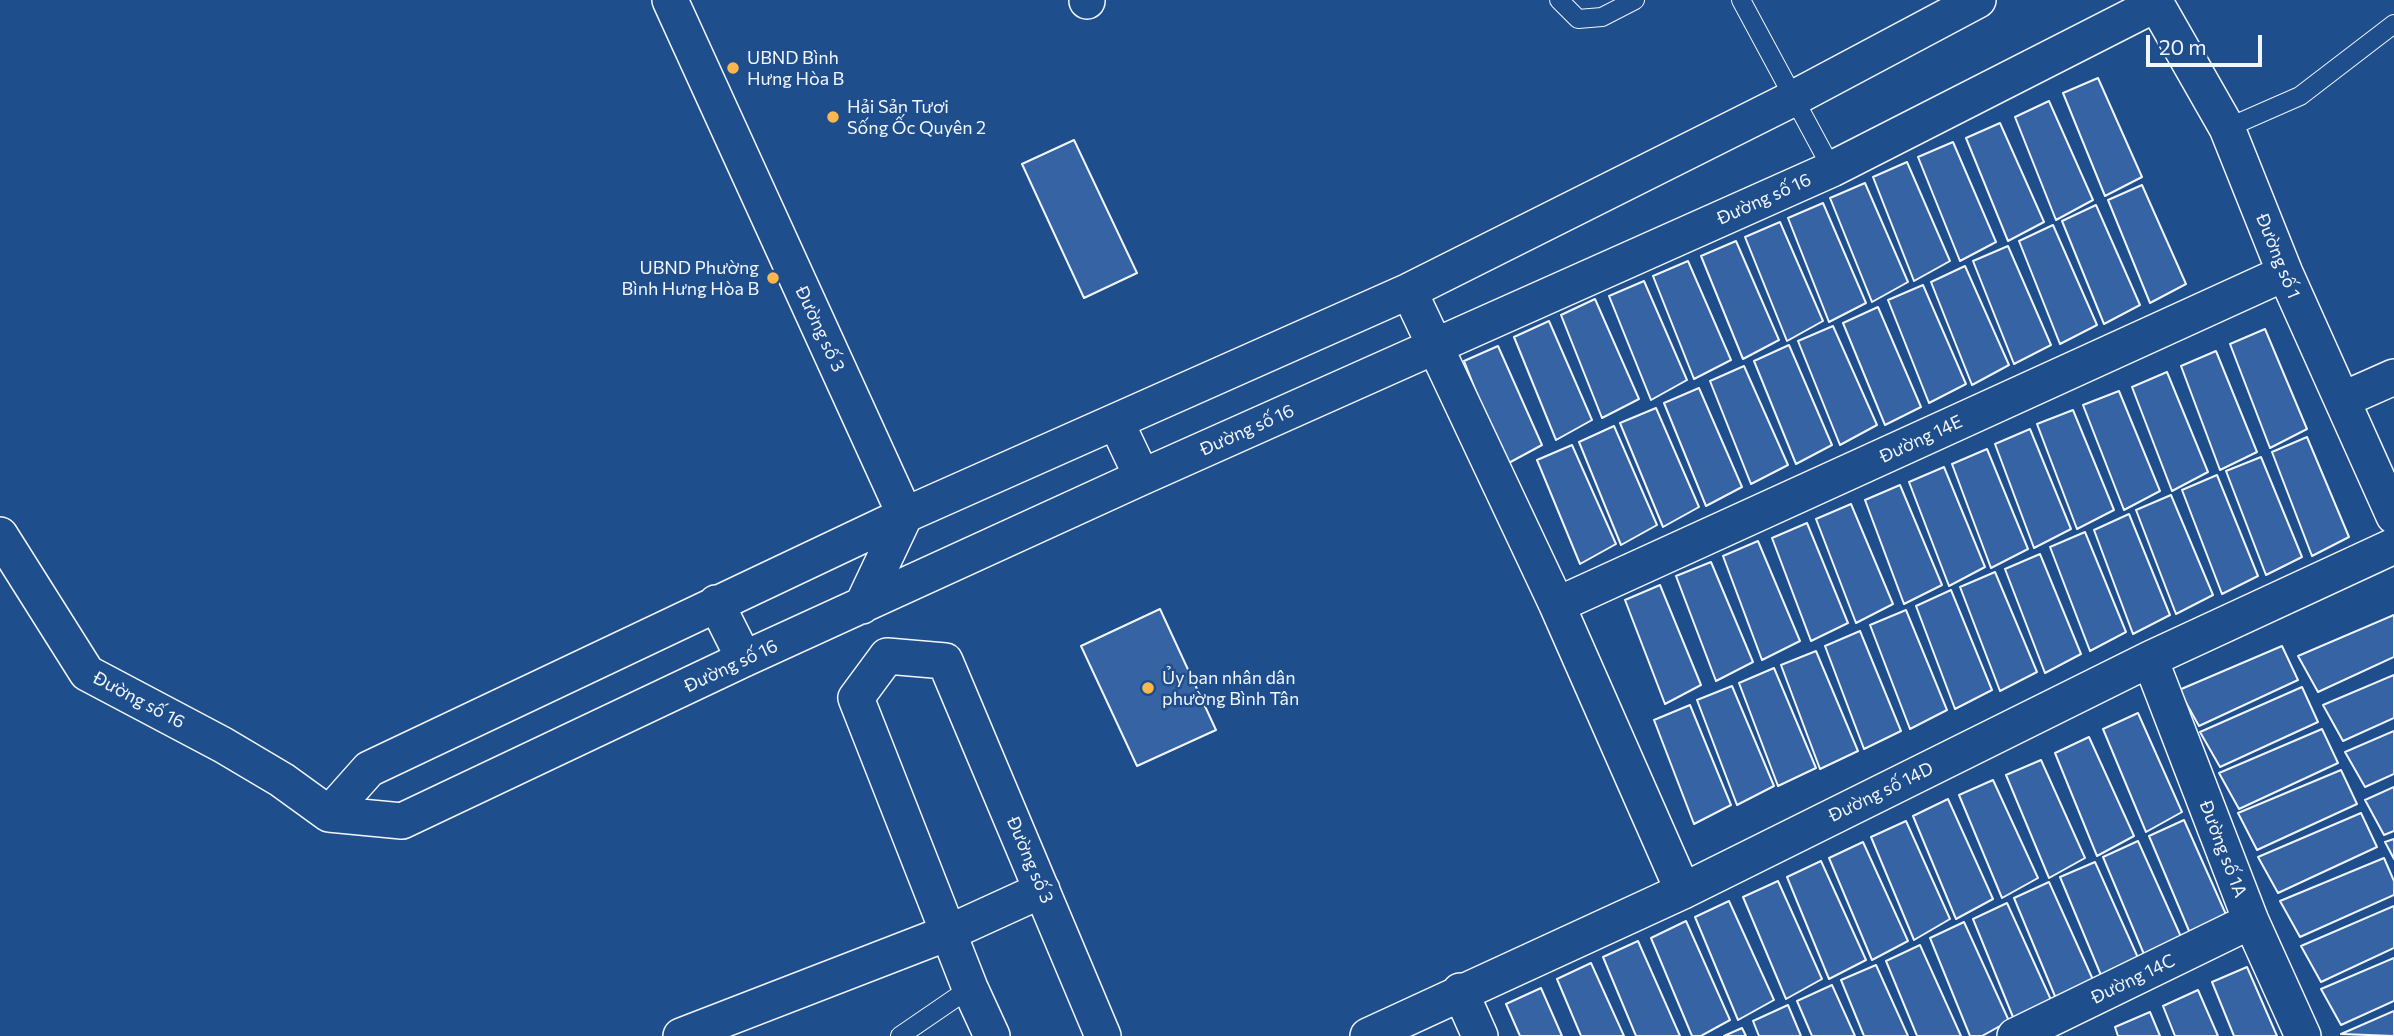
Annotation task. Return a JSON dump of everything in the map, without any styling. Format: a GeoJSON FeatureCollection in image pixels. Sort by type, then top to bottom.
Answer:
{"type":"FeatureCollection","features":[{"type":"Feature","properties":{"kind":"street","name":"Đường số 3"},"geometry":{"type":"LineString","coordinates":[[670,0],[905,515]]}},
{"type":"Feature","properties":{"kind":"street"},"geometry":{"type":"LineString","coordinates":[[329,814],[369,769],[905,515],[1409,291],[1794,98],[1978,0]]}},
{"type":"Feature","properties":{"kind":"street","name":"Đường số 1"},"geometry":{"type":"LineString","coordinates":[[2155,2],[2227,128],[2285,274],[2394,516]]}},
{"type":"Feature","properties":{"kind":"street","name":"Đường số 16"},"geometry":{"type":"LineString","coordinates":[[0,535],[88,673],[223,745],[282,780],[329,814],[402,821],[744,659],[1142,477],[1832,169],[2155,2]]}},
{"type":"Feature","properties":{"kind":"street","name":"Đường 14E"},"geometry":{"type":"LineString","coordinates":[[1557,606],[2285,274]]}},
{"type":"Feature","properties":{"kind":"street"},"geometry":{"type":"LineString","coordinates":[[1409,291],[1557,606],[1683,891]]}},
{"type":"Feature","properties":{"kind":"street"},"geometry":{"type":"LineString","coordinates":[[2342,400],[2394,377]]}},
{"type":"Feature","properties":{"kind":"street"},"geometry":{"type":"LineString","coordinates":[[1116,422],[1142,477]]}},
{"type":"Feature","properties":{"kind":"street"},"geometry":{"type":"LineString","coordinates":[[905,515],[862,606],[887,656],[856,698],[970,988],[992,1036]]}},
{"type":"Feature","properties":{"kind":"street","name":"Đường số 14D"},"geometry":{"type":"LineString","coordinates":[[1367,1036],[1460,991],[1683,891],[2150,659],[2394,546]]}},
{"type":"Feature","properties":{"kind":"street"},"geometry":{"type":"LineString","coordinates":[[716,603],[744,659]]}},
{"type":"Feature","properties":{"kind":"street","name":"Đường số 3"},"geometry":{"type":"LineString","coordinates":[[887,656],[945,661],[1103,1036]]}},
{"type":"Feature","properties":{"kind":"street","name":"Đường số 1A"},"geometry":{"type":"LineString","coordinates":[[2150,659],[2251,921],[2303,1036]]}},
{"type":"Feature","properties":{"kind":"street"},"geometry":{"type":"LineString","coordinates":[[681,1036],[950,932],[1042,891]]}},
{"type":"Feature","properties":{"kind":"street","name":"Đường 14C"},"geometry":{"type":"LineString","coordinates":[[2015,1036],[2251,921]]}},
{"type":"Feature","properties":{"kind":"street"},"geometry":{"type":"LineString","coordinates":[[1460,991],[1480,1036]]}},
{"type":"Feature","properties":{"kind":"lane"},"geometry":{"type":"LineString","coordinates":[[1559,0],[1578,19],[1602,17],[1635,0]]}},
{"type":"Feature","properties":{"kind":"lane"},"geometry":{"type":"LineString","coordinates":[[1741,0],[1832,169]]}},
{"type":"Feature","properties":{"kind":"lane"},"geometry":{"type":"LineString","coordinates":[[2227,128],[2300,96],[2394,24]]}},
{"type":"Feature","properties":{"kind":"lane"},"geometry":{"type":"LineString","coordinates":[[900,1036],[970,988]]}},
{"type":"Feature","properties":{"kind":"building"},"geometry":{"type":"Polygon","coordinates":[[[2098,78],[2142,177],[2105,196],[2063,93],[2098,78]]]}},
{"type":"Feature","properties":{"kind":"building"},"geometry":{"type":"Polygon","coordinates":[[[2049,101],[2093,200],[2056,220],[2015,117],[2049,101]]]}},
{"type":"Feature","properties":{"kind":"building"},"geometry":{"type":"Polygon","coordinates":[[[2000,123],[2044,222],[2008,241],[1966,138],[2000,123]]]}},
{"type":"Feature","properties":{"kind":"building"},"geometry":{"type":"Polygon","coordinates":[[[1074,140],[1137,273],[1084,298],[1022,164],[1074,140]]]}},
{"type":"Feature","properties":{"kind":"building"},"geometry":{"type":"Polygon","coordinates":[[[1953,142],[1996,242],[1960,261],[1918,157],[1953,142]]]}},
{"type":"Feature","properties":{"kind":"building"},"geometry":{"type":"Polygon","coordinates":[[[1907,162],[1950,261],[1914,281],[1873,177],[1907,162]]]}},
{"type":"Feature","properties":{"kind":"building"},"geometry":{"type":"Polygon","coordinates":[[[1865,183],[1908,282],[1872,302],[1830,198],[1865,183]]]}},
{"type":"Feature","properties":{"kind":"building"},"geometry":{"type":"Polygon","coordinates":[[[2142,185],[2186,284],[2150,303],[2108,200],[2142,185]]]}},
{"type":"Feature","properties":{"kind":"building"},"geometry":{"type":"Polygon","coordinates":[[[1823,203],[1866,303],[1829,322],[1788,218],[1823,203]]]}},
{"type":"Feature","properties":{"kind":"building"},"geometry":{"type":"Polygon","coordinates":[[[2096,205],[2140,305],[2104,324],[2062,221],[2096,205]]]}},
{"type":"Feature","properties":{"kind":"building"},"geometry":{"type":"Polygon","coordinates":[[[1780,222],[1823,321],[1787,341],[1745,237],[1780,222]]]}},
{"type":"Feature","properties":{"kind":"building"},"geometry":{"type":"Polygon","coordinates":[[[2053,225],[2097,325],[2060,344],[2019,241],[2053,225]]]}},
{"type":"Feature","properties":{"kind":"building"},"geometry":{"type":"Polygon","coordinates":[[[1736,241],[1779,340],[1743,359],[1701,256],[1736,241]]]}},
{"type":"Feature","properties":{"kind":"building"},"geometry":{"type":"Polygon","coordinates":[[[2008,246],[2051,345],[2014,364],[1973,261],[2008,246]]]}},
{"type":"Feature","properties":{"kind":"building"},"geometry":{"type":"Polygon","coordinates":[[[1688,261],[1731,360],[1694,379],[1653,276],[1688,261]]]}},
{"type":"Feature","properties":{"kind":"building"},"geometry":{"type":"Polygon","coordinates":[[[1965,266],[2009,365],[1972,385],[1931,282],[1965,266]]]}},
{"type":"Feature","properties":{"kind":"building"},"geometry":{"type":"Polygon","coordinates":[[[1644,281],[1687,380],[1651,400],[1609,296],[1644,281]]]}},
{"type":"Feature","properties":{"kind":"building"},"geometry":{"type":"Polygon","coordinates":[[[1923,285],[1966,384],[1929,403],[1888,300],[1923,285]]]}},
{"type":"Feature","properties":{"kind":"building"},"geometry":{"type":"Polygon","coordinates":[[[1595,299],[1639,399],[1602,418],[1561,315],[1595,299]]]}},
{"type":"Feature","properties":{"kind":"building"},"geometry":{"type":"Polygon","coordinates":[[[1878,307],[1921,407],[1885,425],[1843,323],[1878,307]]]}},
{"type":"Feature","properties":{"kind":"building"},"geometry":{"type":"Polygon","coordinates":[[[1549,321],[1592,420],[1556,440],[1514,337],[1549,321]]]}},
{"type":"Feature","properties":{"kind":"building"},"geometry":{"type":"Polygon","coordinates":[[[1833,326],[1877,425],[1840,445],[1798,341],[1833,326]]]}},
{"type":"Feature","properties":{"kind":"building"},"geometry":{"type":"Polygon","coordinates":[[[2265,329],[2307,429],[2270,448],[2230,344],[2265,329]]]}},
{"type":"Feature","properties":{"kind":"building"},"geometry":{"type":"Polygon","coordinates":[[[1789,345],[1832,445],[1796,464],[1754,361],[1789,345]]]}},
{"type":"Feature","properties":{"kind":"building"},"geometry":{"type":"Polygon","coordinates":[[[1498,346],[1542,445],[1505,465],[1464,361],[1498,346]]]}},
{"type":"Feature","properties":{"kind":"building"},"geometry":{"type":"Polygon","coordinates":[[[2216,351],[2257,452],[2220,470],[2181,366],[2216,351]]]}},
{"type":"Feature","properties":{"kind":"building"},"geometry":{"type":"Polygon","coordinates":[[[1744,366],[1788,465],[1751,484],[1710,381],[1744,366]]]}},
{"type":"Feature","properties":{"kind":"building"},"geometry":{"type":"Polygon","coordinates":[[[2167,372],[2208,472],[2172,491],[2132,387],[2167,372]]]}},
{"type":"Feature","properties":{"kind":"building"},"geometry":{"type":"Polygon","coordinates":[[[1699,388],[1742,487],[1706,506],[1664,403],[1699,388]]]}},
{"type":"Feature","properties":{"kind":"building"},"geometry":{"type":"Polygon","coordinates":[[[2119,391],[2160,491],[2124,510],[2083,405],[2119,391]]]}},
{"type":"Feature","properties":{"kind":"building"},"geometry":{"type":"Polygon","coordinates":[[[1656,408],[1699,507],[1663,527],[1620,423],[1656,408]]]}},
{"type":"Feature","properties":{"kind":"building"},"geometry":{"type":"Polygon","coordinates":[[[2073,410],[2114,510],[2077,529],[2037,424],[2073,410]]]}},
{"type":"Feature","properties":{"kind":"building"},"geometry":{"type":"Polygon","coordinates":[[[1614,426],[1657,525],[1621,545],[1579,442],[1614,426]]]}},
{"type":"Feature","properties":{"kind":"building"},"geometry":{"type":"Polygon","coordinates":[[[2030,429],[2071,529],[2034,548],[1995,444],[2030,429]]]}},
{"type":"Feature","properties":{"kind":"building"},"geometry":{"type":"Polygon","coordinates":[[[2307,437],[2349,537],[2312,556],[2272,452],[2307,437]]]}},
{"type":"Feature","properties":{"kind":"building"},"geometry":{"type":"Polygon","coordinates":[[[1572,445],[1616,544],[1580,564],[1537,460],[1572,445]]]}},
{"type":"Feature","properties":{"kind":"building"},"geometry":{"type":"Polygon","coordinates":[[[1987,449],[2028,549],[1991,568],[1952,464],[1987,449]]]}},
{"type":"Feature","properties":{"kind":"building"},"geometry":{"type":"Polygon","coordinates":[[[2261,457],[2302,557],[2266,575],[2226,471],[2261,457]]]}},
{"type":"Feature","properties":{"kind":"building"},"geometry":{"type":"Polygon","coordinates":[[[1944,467],[1985,567],[1949,586],[1909,482],[1944,467]]]}},
{"type":"Feature","properties":{"kind":"building"},"geometry":{"type":"Polygon","coordinates":[[[2217,475],[2258,576],[2222,594],[2182,490],[2217,475]]]}},
{"type":"Feature","properties":{"kind":"building"},"geometry":{"type":"Polygon","coordinates":[[[1900,485],[1942,585],[1904,604],[1865,500],[1900,485]]]}},
{"type":"Feature","properties":{"kind":"building"},"geometry":{"type":"Polygon","coordinates":[[[2171,495],[2213,595],[2176,614],[2136,510],[2171,495]]]}},
{"type":"Feature","properties":{"kind":"building"},"geometry":{"type":"Polygon","coordinates":[[[1851,504],[1893,604],[1856,623],[1816,519],[1851,504]]]}},
{"type":"Feature","properties":{"kind":"building"},"geometry":{"type":"Polygon","coordinates":[[[2129,514],[2170,615],[2133,634],[2094,530],[2129,514]]]}},
{"type":"Feature","properties":{"kind":"building"},"geometry":{"type":"Polygon","coordinates":[[[1807,523],[1848,623],[1811,641],[1772,538],[1807,523]]]}},
{"type":"Feature","properties":{"kind":"building"},"geometry":{"type":"Polygon","coordinates":[[[2085,532],[2126,632],[2090,651],[2050,547],[2085,532]]]}},
{"type":"Feature","properties":{"kind":"building"},"geometry":{"type":"Polygon","coordinates":[[[1758,541],[1800,641],[1762,660],[1723,556],[1758,541]]]}},
{"type":"Feature","properties":{"kind":"building"},"geometry":{"type":"Polygon","coordinates":[[[2040,554],[2081,654],[2045,673],[2005,569],[2040,554]]]}},
{"type":"Feature","properties":{"kind":"building"},"geometry":{"type":"Polygon","coordinates":[[[1711,562],[1753,662],[1716,681],[1676,576],[1711,562]]]}},
{"type":"Feature","properties":{"kind":"building"},"geometry":{"type":"Polygon","coordinates":[[[1995,572],[2037,672],[2000,691],[1960,587],[1995,572]]]}},
{"type":"Feature","properties":{"kind":"building"},"geometry":{"type":"Polygon","coordinates":[[[1660,585],[1701,685],[1665,704],[1625,600],[1660,585]]]}},
{"type":"Feature","properties":{"kind":"building"},"geometry":{"type":"Polygon","coordinates":[[[1951,590],[1992,690],[1955,709],[1916,606],[1951,590]]]}},
{"type":"Feature","properties":{"kind":"building","name":"Ủy ban nhân dân phường Bình Tân"},"geometry":{"type":"Polygon","coordinates":[[[1160,609],[1216,730],[1137,766],[1081,646],[1160,609]]]}},
{"type":"Feature","properties":{"kind":"building"},"geometry":{"type":"Polygon","coordinates":[[[1906,610],[1947,710],[1910,729],[1870,625],[1906,610]]]}},
{"type":"Feature","properties":{"kind":"building"},"geometry":{"type":"Polygon","coordinates":[[[2394,615],[2394,657],[2318,692],[2298,656],[2394,615]]]}},
{"type":"Feature","properties":{"kind":"building"},"geometry":{"type":"Polygon","coordinates":[[[1860,631],[1901,731],[1864,749],[1825,646],[1860,631]]]}},
{"type":"Feature","properties":{"kind":"building"},"geometry":{"type":"Polygon","coordinates":[[[2282,646],[2298,680],[2199,726],[2179,690],[2282,646]]]}},
{"type":"Feature","properties":{"kind":"building"},"geometry":{"type":"Polygon","coordinates":[[[1816,651],[1858,751],[1820,769],[1781,665],[1816,651]]]}},
{"type":"Feature","properties":{"kind":"building"},"geometry":{"type":"Polygon","coordinates":[[[1774,668],[1816,768],[1778,786],[1739,683],[1774,668]]]}},
{"type":"Feature","properties":{"kind":"building"},"geometry":{"type":"Polygon","coordinates":[[[2394,675],[2394,718],[2343,741],[2323,705],[2394,675]]]}},
{"type":"Feature","properties":{"kind":"building"},"geometry":{"type":"Polygon","coordinates":[[[1732,686],[1774,786],[1737,805],[1697,700],[1732,686]]]}},
{"type":"Feature","properties":{"kind":"building"},"geometry":{"type":"Polygon","coordinates":[[[2302,687],[2318,722],[2220,767],[2200,732],[2302,687]]]}},
{"type":"Feature","properties":{"kind":"building"},"geometry":{"type":"Polygon","coordinates":[[[1690,705],[1731,805],[1694,824],[1654,720],[1690,705]]]}},
{"type":"Feature","properties":{"kind":"building"},"geometry":{"type":"Polygon","coordinates":[[[2138,713],[2182,812],[2146,832],[2103,729],[2138,713]]]}},
{"type":"Feature","properties":{"kind":"building"},"geometry":{"type":"Polygon","coordinates":[[[2322,729],[2338,763],[2239,809],[2219,773],[2322,729]]]}},
{"type":"Feature","properties":{"kind":"building"},"geometry":{"type":"Polygon","coordinates":[[[2394,731],[2394,774],[2365,787],[2345,752],[2394,731]]]}},
{"type":"Feature","properties":{"kind":"building"},"geometry":{"type":"Polygon","coordinates":[[[2089,737],[2134,836],[2097,856],[2055,753],[2089,737]]]}},
{"type":"Feature","properties":{"kind":"building"},"geometry":{"type":"Polygon","coordinates":[[[2041,760],[2085,858],[2049,878],[2006,775],[2041,760]]]}},
{"type":"Feature","properties":{"kind":"building"},"geometry":{"type":"Polygon","coordinates":[[[2341,770],[2357,804],[2257,850],[2238,813],[2341,770]]]}},
{"type":"Feature","properties":{"kind":"building"},"geometry":{"type":"Polygon","coordinates":[[[1993,780],[2038,878],[2002,898],[1959,795],[1993,780]]]}},
{"type":"Feature","properties":{"kind":"building"},"geometry":{"type":"Polygon","coordinates":[[[2394,787],[2394,831],[2384,835],[2365,800],[2394,787]]]}},
{"type":"Feature","properties":{"kind":"building"},"geometry":{"type":"Polygon","coordinates":[[[1948,799],[1993,899],[1956,919],[1913,816],[1948,799]]]}},
{"type":"Feature","properties":{"kind":"building"},"geometry":{"type":"Polygon","coordinates":[[[2361,813],[2377,847],[2278,893],[2258,857],[2361,813]]]}},
{"type":"Feature","properties":{"kind":"building"},"geometry":{"type":"Polygon","coordinates":[[[2184,820],[2228,919],[2192,938],[2149,836],[2184,820]]]}},
{"type":"Feature","properties":{"kind":"building"},"geometry":{"type":"Polygon","coordinates":[[[1906,821],[1950,919],[1914,940],[1871,837],[1906,821]]]}},
{"type":"Feature","properties":{"kind":"building"},"geometry":{"type":"Polygon","coordinates":[[[2394,839],[2394,859],[2385,842],[2394,839]]]}},
{"type":"Feature","properties":{"kind":"building"},"geometry":{"type":"Polygon","coordinates":[[[2138,841],[2182,939],[2146,959],[2103,857],[2138,841]]]}},
{"type":"Feature","properties":{"kind":"building"},"geometry":{"type":"Polygon","coordinates":[[[1863,842],[1908,941],[1872,960],[1829,858],[1863,842]]]}},
{"type":"Feature","properties":{"kind":"building"},"geometry":{"type":"Polygon","coordinates":[[[2384,858],[2394,881],[2394,895],[2300,937],[2280,901],[2384,858]]]}},
{"type":"Feature","properties":{"kind":"building"},"geometry":{"type":"Polygon","coordinates":[[[1821,861],[1866,960],[1829,979],[1787,877],[1821,861]]]}},
{"type":"Feature","properties":{"kind":"building"},"geometry":{"type":"Polygon","coordinates":[[[2095,862],[2139,960],[2103,980],[2060,877],[2095,862]]]}},
{"type":"Feature","properties":{"kind":"building"},"geometry":{"type":"Polygon","coordinates":[[[1778,881],[1822,979],[1786,999],[1743,897],[1778,881]]]}},
{"type":"Feature","properties":{"kind":"building"},"geometry":{"type":"Polygon","coordinates":[[[2049,882],[2094,982],[2057,1001],[2014,898],[2049,882]]]}},
{"type":"Feature","properties":{"kind":"building"},"geometry":{"type":"Polygon","coordinates":[[[1729,901],[1774,1000],[1738,1020],[1695,917],[1729,901]]]}},
{"type":"Feature","properties":{"kind":"building"},"geometry":{"type":"Polygon","coordinates":[[[2007,903],[2052,1002],[2015,1022],[1973,919],[2007,903]]]}},
{"type":"Feature","properties":{"kind":"building"},"geometry":{"type":"Polygon","coordinates":[[[2394,906],[2394,948],[2321,982],[2301,946],[2394,906]]]}},
{"type":"Feature","properties":{"kind":"building"},"geometry":{"type":"Polygon","coordinates":[[[1686,921],[1730,1020],[1701,1036],[1692,1036],[1651,938],[1686,921]]]}},
{"type":"Feature","properties":{"kind":"building"},"geometry":{"type":"Polygon","coordinates":[[[1964,922],[2009,1021],[1982,1036],[1970,1036],[1930,938],[1964,922]]]}},
{"type":"Feature","properties":{"kind":"building"},"geometry":{"type":"Polygon","coordinates":[[[1638,941],[1680,1036],[1636,1036],[1603,957],[1638,941]]]}},
{"type":"Feature","properties":{"kind":"building"},"geometry":{"type":"Polygon","coordinates":[[[1920,945],[1961,1036],[1917,1036],[1886,961],[1920,945]]]}},
{"type":"Feature","properties":{"kind":"building"},"geometry":{"type":"Polygon","coordinates":[[[2394,958],[2394,1001],[2341,1025],[2321,989],[2394,958]]]}},
{"type":"Feature","properties":{"kind":"building"},"geometry":{"type":"Polygon","coordinates":[[[1591,963],[1624,1036],[1581,1036],[1557,979],[1591,963]]]}},
{"type":"Feature","properties":{"kind":"building"},"geometry":{"type":"Polygon","coordinates":[[[1876,965],[1908,1036],[1864,1036],[1841,980],[1876,965]]]}},
{"type":"Feature","properties":{"kind":"building"},"geometry":{"type":"Polygon","coordinates":[[[2247,967],[2277,1036],[2234,1036],[2212,982],[2247,967]]]}},
{"type":"Feature","properties":{"kind":"building"},"geometry":{"type":"Polygon","coordinates":[[[1832,985],[1855,1036],[1812,1036],[1797,1001],[1832,985]]]}},
{"type":"Feature","properties":{"kind":"building"},"geometry":{"type":"Polygon","coordinates":[[[1541,988],[1562,1036],[1520,1036],[1506,1004],[1541,988]]]}},
{"type":"Feature","properties":{"kind":"building"},"geometry":{"type":"Polygon","coordinates":[[[2198,990],[2218,1036],[2175,1036],[2163,1006],[2198,990]]]}},
{"type":"Feature","properties":{"kind":"building"},"geometry":{"type":"Polygon","coordinates":[[[1788,1005],[1801,1036],[1759,1036],[1753,1021],[1788,1005]]]}},
{"type":"Feature","properties":{"kind":"building"},"geometry":{"type":"Polygon","coordinates":[[[2394,1011],[2394,1036],[2341,1034],[2394,1011]]]}},
{"type":"Feature","properties":{"kind":"building"},"geometry":{"type":"Polygon","coordinates":[[[2150,1012],[2160,1036],[2118,1036],[2115,1027],[2150,1012]]]}},
{"type":"Feature","properties":{"kind":"building"},"geometry":{"type":"Polygon","coordinates":[[[1742,1028],[1746,1036],[1724,1036],[1742,1028]]]}},
{"type":"Feature","properties":{"kind":"place","name":"UBND Bình Hưng Hòa B"},"geometry":{"type":"Point","coordinates":[733,68]}},
{"type":"Feature","properties":{"kind":"place","name":"Hải Sản Tươi Sống Ốc Quyên 2"},"geometry":{"type":"Point","coordinates":[833,117]}},
{"type":"Feature","properties":{"kind":"place","name":"UBND Phường Bình Hưng Hòa B"},"geometry":{"type":"Point","coordinates":[773,278]}},
{"type":"Feature","properties":{"kind":"place","name":"Ủy ban nhân dân phường Bình Tân"},"geometry":{"type":"Point","coordinates":[1148,688]}}]}
